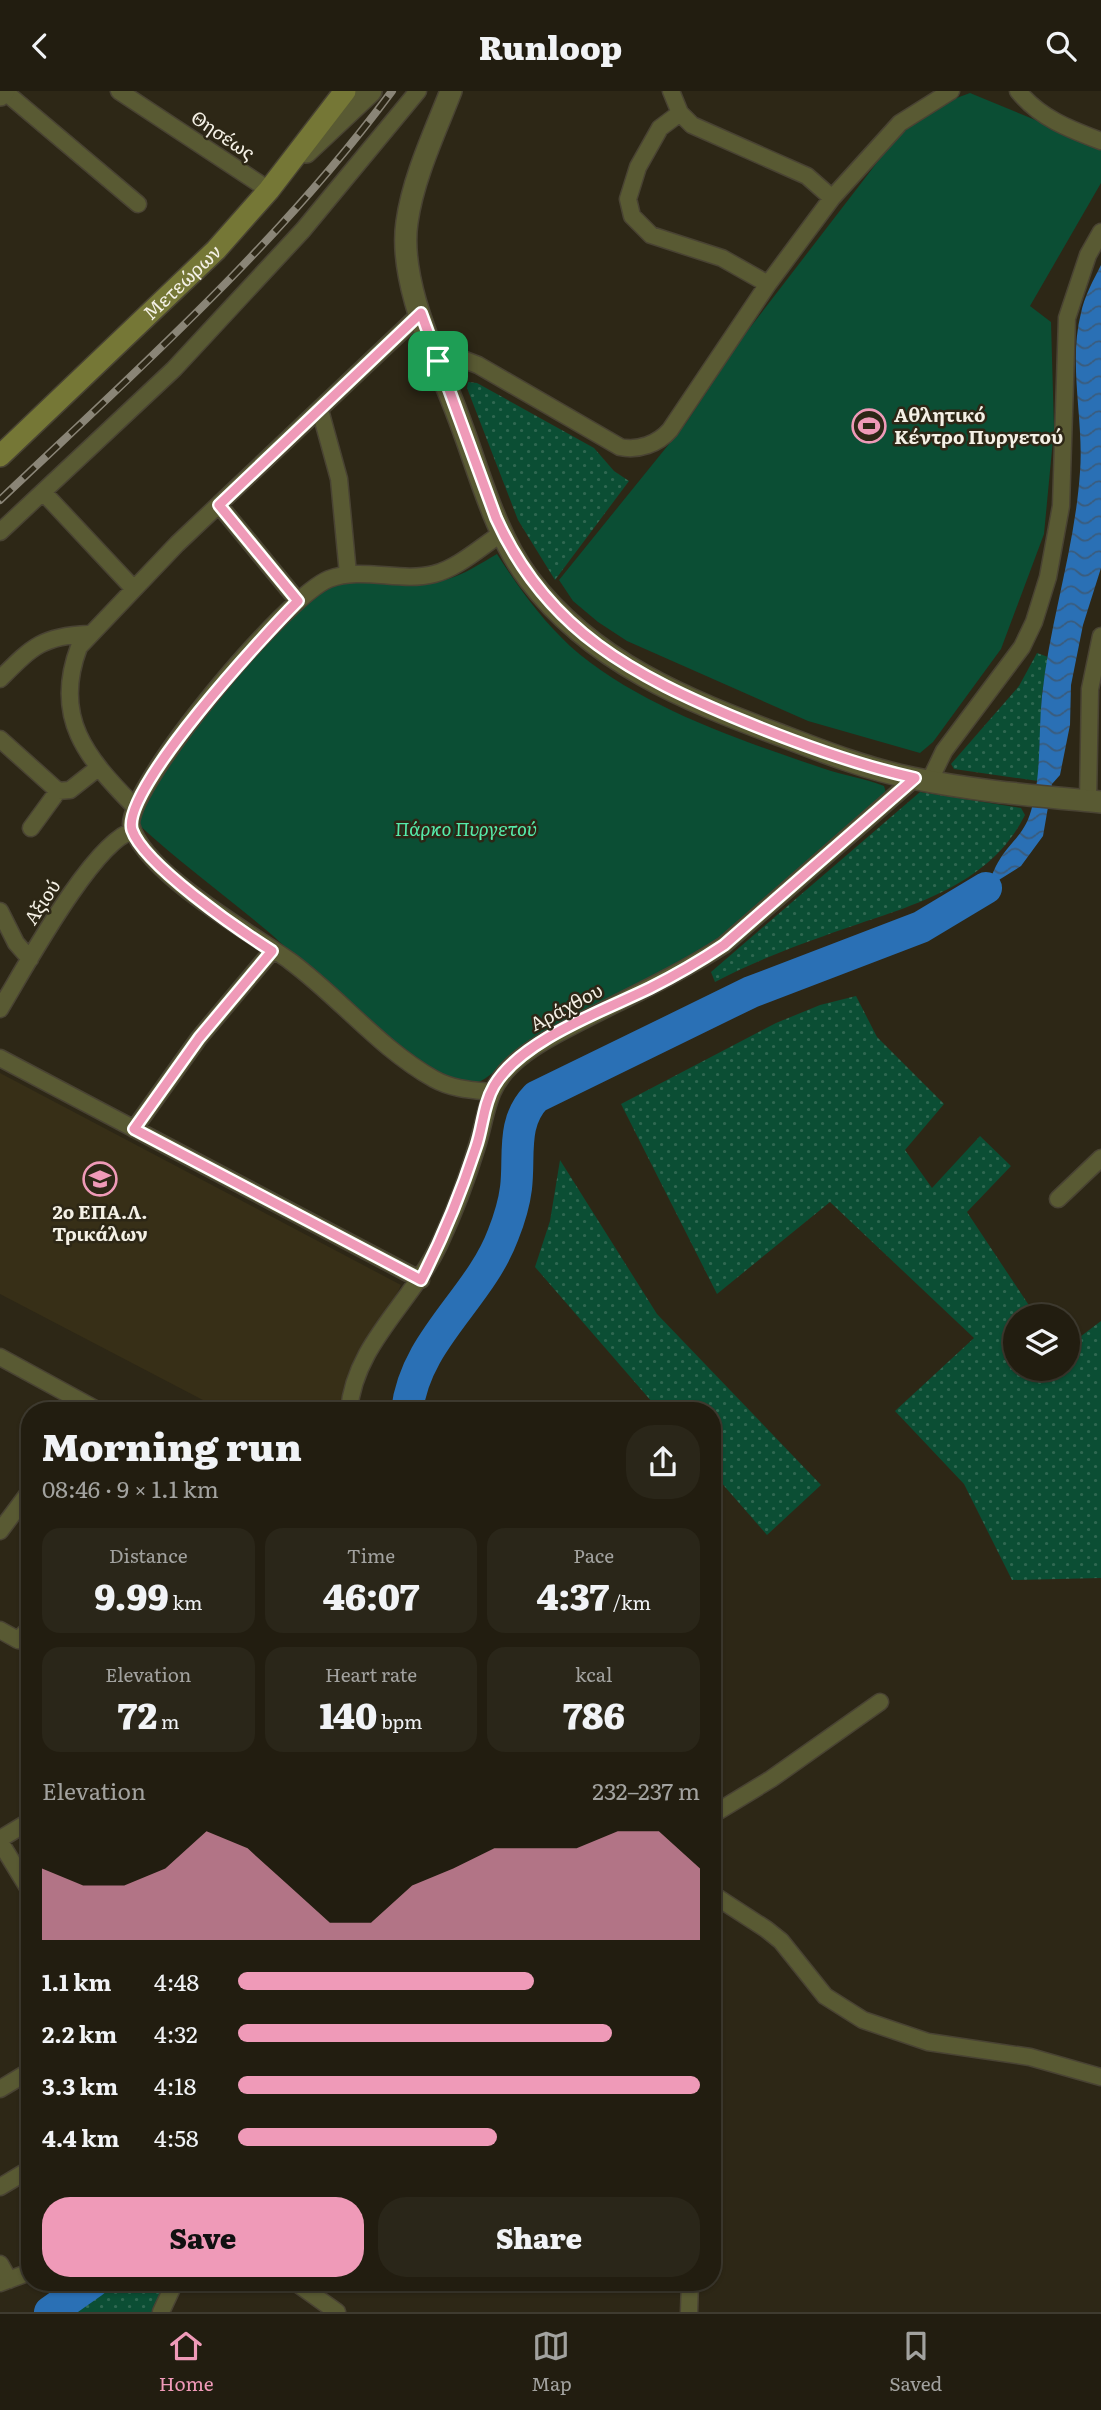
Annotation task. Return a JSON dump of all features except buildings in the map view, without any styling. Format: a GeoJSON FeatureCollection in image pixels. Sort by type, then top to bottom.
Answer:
{"type":"FeatureCollection","features":[{"type":"Feature","properties":{"kind":"main road","name":"Μετεώρων"},"geometry":{"type":"LineString","coordinates":[[2,448],[207,258],[273,185],[345,91]]}},
{"type":"Feature","properties":{"kind":"street","name":"Θησέως"},"geometry":{"type":"LineString","coordinates":[[119,91],[273,185]]}},
{"type":"Feature","properties":{"kind":"street"},"geometry":{"type":"LineString","coordinates":[[273,185],[370,91]]}},
{"type":"Feature","properties":{"kind":"street"},"geometry":{"type":"LineString","coordinates":[[0,532],[174,369],[269,268],[418,91]]}},
{"type":"Feature","properties":{"kind":"street"},"geometry":{"type":"LineString","coordinates":[[451,91],[433,136],[407,221],[408,269],[438,361],[502,533],[519,564],[560,613],[591,642],[668,689],[836,756],[922,779],[1012,794],[1088,801],[1088,713],[1101,636]]}},
{"type":"Feature","properties":{"kind":"street"},"geometry":{"type":"LineString","coordinates":[[671,91],[680,113],[706,134],[807,176],[832,198]]}},
{"type":"Feature","properties":{"kind":"street"},"geometry":{"type":"LineString","coordinates":[[438,361],[457,356],[478,365],[620,447],[637,448],[658,440],[670,430],[768,284],[832,198],[900,123],[951,91]]}},
{"type":"Feature","properties":{"kind":"street"},"geometry":{"type":"LineString","coordinates":[[1018,91],[1041,114],[1064,127],[1101,141]]}},
{"type":"Feature","properties":{"kind":"street"},"geometry":{"type":"LineString","coordinates":[[2,92],[138,204]]}},
{"type":"Feature","properties":{"kind":"street"},"geometry":{"type":"LineString","coordinates":[[680,113],[660,128],[638,167],[628,199],[632,216],[651,235],[722,258],[768,284]]}},
{"type":"Feature","properties":{"kind":"street"},"geometry":{"type":"LineString","coordinates":[[922,779],[1022,647],[1034,622],[1048,577],[1061,506],[1067,318],[1088,254],[1101,232]]}},
{"type":"Feature","properties":{"kind":"street"},"geometry":{"type":"LineString","coordinates":[[134,806],[98,768],[80,742],[71,710],[72,668],[79,647],[88,634],[133,588],[421,313]]}},
{"type":"Feature","properties":{"kind":"street"},"geometry":{"type":"LineString","coordinates":[[320,410],[337,468],[348,574]]}},
{"type":"Feature","properties":{"kind":"street"},"geometry":{"type":"LineString","coordinates":[[43,492],[133,588]]}},
{"type":"Feature","properties":{"kind":"street"},"geometry":{"type":"LineString","coordinates":[[219,505],[298,601]]}},
{"type":"Feature","properties":{"kind":"street"},"geometry":{"type":"LineString","coordinates":[[491,1092],[461,1089],[435,1079],[290,961],[240,930],[185,886],[145,849],[133,831],[134,806],[208,700],[298,601],[322,582],[348,574],[434,574],[502,533]]}},
{"type":"Feature","properties":{"kind":"street"},"geometry":{"type":"LineString","coordinates":[[0,679],[43,641],[66,635],[88,634]]}},
{"type":"Feature","properties":{"kind":"street"},"geometry":{"type":"LineString","coordinates":[[0,739],[58,791],[70,790],[98,768]]}},
{"type":"Feature","properties":{"kind":"street","name":"Αράχθου"},"geometry":{"type":"LineString","coordinates":[[350,1402],[360,1365],[421,1280],[455,1206],[478,1143],[491,1092],[509,1067],[531,1050],[690,967],[724,945],[922,779]]}},
{"type":"Feature","properties":{"kind":"street"},"geometry":{"type":"LineString","coordinates":[[31,828],[58,791]]}},
{"type":"Feature","properties":{"kind":"street","name":"Αξιού"},"geometry":{"type":"LineString","coordinates":[[0,1009],[96,860],[116,837],[133,831]]}},
{"type":"Feature","properties":{"kind":"street"},"geometry":{"type":"LineString","coordinates":[[0,911],[16,943],[30,959]]}},
{"type":"Feature","properties":{"kind":"street"},"geometry":{"type":"LineString","coordinates":[[134,1129],[199,1038],[272,951]]}},
{"type":"Feature","properties":{"kind":"street"},"geometry":{"type":"LineString","coordinates":[[0,1058],[421,1280]]}},
{"type":"Feature","properties":{"kind":"street"},"geometry":{"type":"LineString","coordinates":[[1058,1199],[1101,1158]]}},
{"type":"Feature","properties":{"kind":"street"},"geometry":{"type":"LineString","coordinates":[[0,1357],[81,1402]]}},
{"type":"Feature","properties":{"kind":"street"},"geometry":{"type":"LineString","coordinates":[[0,1531],[21,1503]]}},
{"type":"Feature","properties":{"kind":"street"},"geometry":{"type":"LineString","coordinates":[[0,1630],[18,1640],[21,1637]]}},
{"type":"Feature","properties":{"kind":"street"},"geometry":{"type":"LineString","coordinates":[[721,1810],[771,1779],[880,1702]]}},
{"type":"Feature","properties":{"kind":"street"},"geometry":{"type":"LineString","coordinates":[[21,1827],[0,1841],[21,1876]]}},
{"type":"Feature","properties":{"kind":"street"},"geometry":{"type":"LineString","coordinates":[[721,1900],[781,1941],[825,1996],[863,2020],[928,2042],[1030,2057],[1101,2077]]}},
{"type":"Feature","properties":{"kind":"street"},"geometry":{"type":"LineString","coordinates":[[0,2089],[21,2076]]}},
{"type":"Feature","properties":{"kind":"street"},"geometry":{"type":"LineString","coordinates":[[0,2187],[21,2174]]}},
{"type":"Feature","properties":{"kind":"street"},"geometry":{"type":"LineString","coordinates":[[0,2264],[5,2282]]}},
{"type":"Feature","properties":{"kind":"street"},"geometry":{"type":"LineString","coordinates":[[161,2312],[171,2291]]}},
{"type":"Feature","properties":{"kind":"street"},"geometry":{"type":"LineString","coordinates":[[308,2291],[337,2312]]}},
{"type":"Feature","properties":{"kind":"street"},"geometry":{"type":"LineString","coordinates":[[689,2312],[690,2291]]}},
{"type":"Feature","properties":{"kind":"shaded area","name":"2ο ΕΠΑ.Λ. Τρικάλων"},"geometry":{"type":"Polygon","coordinates":[[[0,1073],[401,1285],[348,1402],[207,1402],[0,1294],[0,1073]]]}},
{"type":"Feature","properties":{"kind":"green space","name":"Αθλητικό Κέντρο Πυργετού"},"geometry":{"type":"Polygon","coordinates":[[[970,93],[1101,147],[1101,183],[1030,306],[1051,322],[1054,429],[1044,534],[1001,649],[933,742],[920,753],[808,721],[627,641],[573,601],[559,580],[686,423],[742,338],[892,143],[924,110],[970,93]]]}},
{"type":"Feature","properties":{"kind":"green space"},"geometry":{"type":"Polygon","coordinates":[[[468,382],[477,383],[594,448],[614,471],[629,481],[555,580],[518,520],[467,388],[468,382]]]}},
{"type":"Feature","properties":{"kind":"green space","name":"Πάρκο Πυργετού"},"geometry":{"type":"Polygon","coordinates":[[[497,554],[530,602],[559,636],[596,667],[626,686],[723,733],[822,768],[884,786],[887,796],[716,943],[510,1057],[488,1077],[476,1083],[461,1084],[416,1061],[389,1040],[265,929],[138,824],[138,812],[232,682],[291,615],[319,592],[344,580],[356,578],[420,582],[445,580],[466,572],[497,554]]]}},
{"type":"Feature","properties":{"kind":"green space"},"geometry":{"type":"Polygon","coordinates":[[[1037,653],[1048,657],[1042,694],[1038,781],[954,769],[951,764],[1019,686],[1037,653]]]}},
{"type":"Feature","properties":{"kind":"green space"},"geometry":{"type":"Polygon","coordinates":[[[920,792],[1021,808],[1025,815],[1008,841],[988,863],[964,880],[910,906],[782,952],[715,982],[711,972],[920,792]]]}},
{"type":"Feature","properties":{"kind":"green space"},"geometry":{"type":"Polygon","coordinates":[[[856,996],[877,1037],[944,1104],[905,1150],[932,1188],[980,1136],[1011,1166],[967,1212],[1028,1304],[1003,1304],[1003,1381],[1080,1381],[1080,1337],[1101,1321],[1101,1578],[1012,1580],[964,1484],[895,1411],[974,1338],[830,1202],[717,1294],[621,1104],[776,1023],[820,1005],[856,996]]]}},
{"type":"Feature","properties":{"kind":"green space"},"geometry":{"type":"Polygon","coordinates":[[[560,1160],[657,1314],[821,1485],[767,1535],[721,1482],[721,1402],[652,1402],[535,1267],[550,1221],[560,1160]]]}},
{"type":"Feature","properties":{"kind":"green space"},"geometry":{"type":"Polygon","coordinates":[[[100,2291],[164,2291],[153,2312],[70,2312],[100,2291]]]}},
{"type":"Feature","properties":{"kind":"water"},"geometry":{"type":"Polygon","coordinates":[[[1101,265],[1101,568],[1083,625],[1071,685],[1070,725],[1060,775],[1052,784],[1043,836],[1021,866],[986,888],[1000,859],[1025,826],[1034,797],[1046,668],[1073,528],[1080,472],[1077,332],[1084,301],[1101,265]]]}},
{"type":"Feature","properties":{"kind":"waterway"},"geometry":{"type":"LineString","coordinates":[[409,1402],[422,1363],[479,1280],[503,1235],[515,1194],[520,1129],[528,1107],[536,1097],[751,992],[921,927],[986,888]]}},
{"type":"Feature","properties":{"kind":"waterway"},"geometry":{"type":"LineString","coordinates":[[50,2312],[80,2291]]}},
{"type":"Feature","properties":{"kind":"railway"},"geometry":{"type":"LineString","coordinates":[[0,500],[154,354],[254,253],[302,201],[392,91]]}},
{"type":"Feature","properties":{"kind":"place","name":"Αθλητικό Κέντρο Πυργετού"},"geometry":{"type":"Point","coordinates":[869,426]}},
{"type":"Feature","properties":{"kind":"place","name":"2ο ΕΠΑ.Λ. Τρικάλων"},"geometry":{"type":"Point","coordinates":[100,1179]}},
{"type":"Feature","properties":{"kind":"route"},"geometry":{"type":"LineString","coordinates":[[421,313],[438,361],[496,518],[511,551],[541,593],[591,642],[650,681],[684,696],[836,756],[915,778],[724,945],[690,967],[554,1036],[509,1067],[495,1084],[486,1103],[478,1143],[455,1206],[421,1280],[134,1129],[199,1038],[272,951],[240,930],[166,870],[139,842],[133,831],[131,817],[138,797],[222,683],[298,601],[219,505],[421,313]]}}]}
